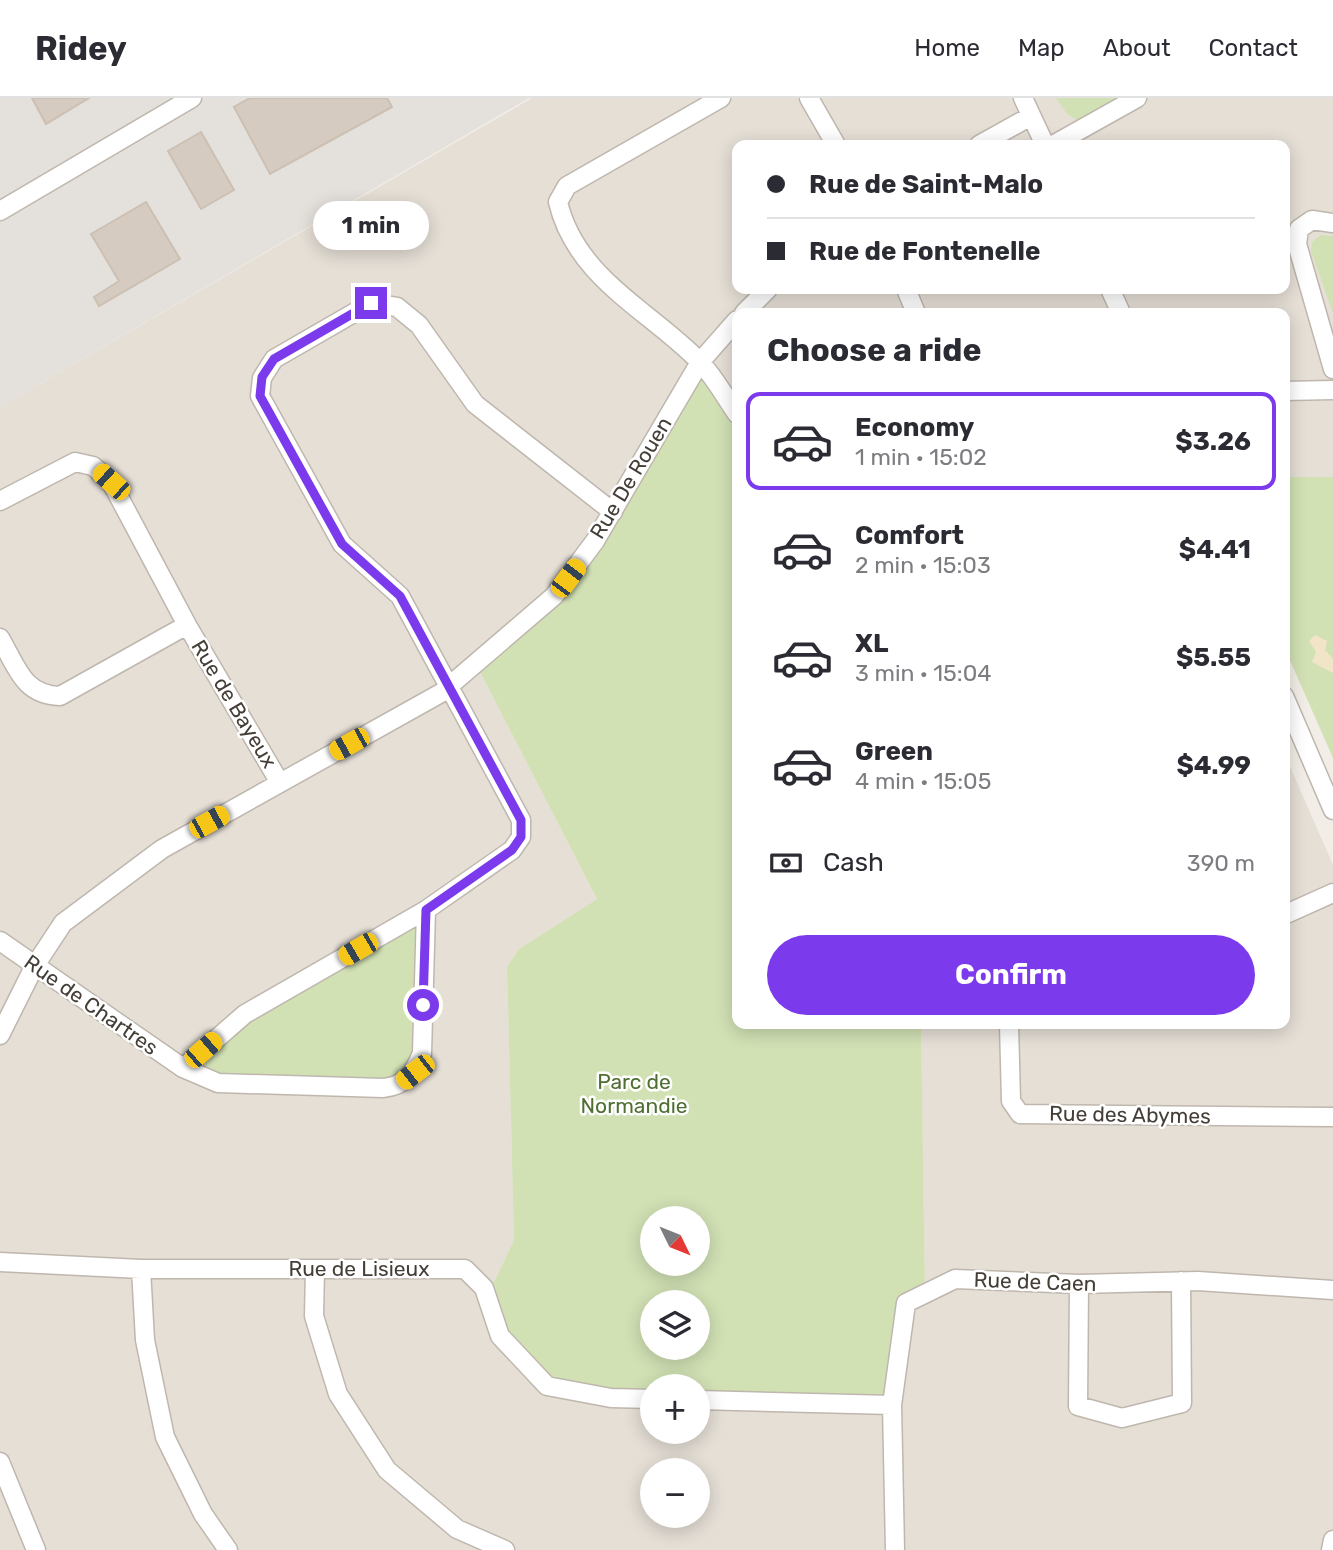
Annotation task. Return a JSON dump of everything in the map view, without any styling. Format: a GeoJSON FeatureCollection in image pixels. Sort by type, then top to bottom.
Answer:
{"type":"FeatureCollection","features":[{"type":"Feature","properties":{"kind":"street"},"geometry":{"type":"LineString","coordinates":[[0,211],[192,98]]}},
{"type":"Feature","properties":{"kind":"street"},"geometry":{"type":"LineString","coordinates":[[720,98],[567,186],[558,202],[562,219],[601,279],[700,362],[732,407]]}},
{"type":"Feature","properties":{"kind":"street"},"geometry":{"type":"LineString","coordinates":[[809,98],[833,140]]}},
{"type":"Feature","properties":{"kind":"street"},"geometry":{"type":"LineString","coordinates":[[1023,98],[1043,140]]}},
{"type":"Feature","properties":{"kind":"street"},"geometry":{"type":"LineString","coordinates":[[1062,140],[1137,98]]}},
{"type":"Feature","properties":{"kind":"street"},"geometry":{"type":"LineString","coordinates":[[988,140],[1031,116]]}},
{"type":"Feature","properties":{"kind":"street"},"geometry":{"type":"LineString","coordinates":[[1333,223],[1312,220],[1299,229],[1297,244],[1333,369]]}},
{"type":"Feature","properties":{"kind":"street"},"geometry":{"type":"LineString","coordinates":[[749,308],[763,294]]}},
{"type":"Feature","properties":{"kind":"street"},"geometry":{"type":"LineString","coordinates":[[183,1068],[245,1014],[426,910],[512,850],[521,837],[521,820],[400,596],[342,544],[260,396],[262,377],[274,359],[371,303],[397,307],[419,324],[475,404],[613,512]]}},
{"type":"Feature","properties":{"kind":"street","name":"Rue De Rouen"},"geometry":{"type":"LineString","coordinates":[[0,1035],[34,967],[63,923],[74,914],[162,849],[447,687],[554,596],[613,512],[700,362],[732,326]]}},
{"type":"Feature","properties":{"kind":"street"},"geometry":{"type":"LineString","coordinates":[[1290,391],[1333,390]]}},
{"type":"Feature","properties":{"kind":"street","name":"Rue de Bayeux"},"geometry":{"type":"LineString","coordinates":[[0,501],[75,462],[93,466],[111,482],[187,625],[280,783]]}},
{"type":"Feature","properties":{"kind":"street","name":"Rue de Bayeux"},"geometry":{"type":"LineString","coordinates":[[0,638],[27,686],[43,696],[60,696],[187,625]]}},
{"type":"Feature","properties":{"kind":"street"},"geometry":{"type":"LineString","coordinates":[[1292,733],[1333,810]]}},
{"type":"Feature","properties":{"kind":"street"},"geometry":{"type":"LineString","coordinates":[[1290,912],[1333,893]]}},
{"type":"Feature","properties":{"kind":"street","name":"Rue de Chartres"},"geometry":{"type":"LineString","coordinates":[[0,941],[183,1068],[218,1083],[397,1086],[415,1072],[422,1053],[426,910]]}},
{"type":"Feature","properties":{"kind":"street","name":"Rue des Abymes"},"geometry":{"type":"LineString","coordinates":[[1009,1029],[1011,1101],[1020,1114],[1333,1117]]}},
{"type":"Feature","properties":{"kind":"street","name":"Rue de Lisieux"},"geometry":{"type":"LineString","coordinates":[[0,1262],[141,1269],[464,1269],[484,1288],[500,1335],[547,1385],[611,1398],[640,1399]]}},
{"type":"Feature","properties":{"kind":"street"},"geometry":{"type":"LineString","coordinates":[[141,1269],[145,1340],[165,1437],[203,1514],[229,1550]]}},
{"type":"Feature","properties":{"kind":"street"},"geometry":{"type":"LineString","coordinates":[[315,1269],[314,1316],[338,1394],[387,1470],[457,1529],[505,1550]]}},
{"type":"Feature","properties":{"kind":"street","name":"Rue de Caen"},"geometry":{"type":"LineString","coordinates":[[895,1550],[892,1405],[906,1303],[955,1279],[1079,1284],[1181,1281],[1333,1290]]}},
{"type":"Feature","properties":{"kind":"street"},"geometry":{"type":"LineString","coordinates":[[1079,1284],[1078,1406],[1122,1418],[1182,1403],[1181,1281]]}},
{"type":"Feature","properties":{"kind":"street"},"geometry":{"type":"LineString","coordinates":[[710,1401],[892,1405]]}},
{"type":"Feature","properties":{"kind":"street"},"geometry":{"type":"LineString","coordinates":[[0,1462],[36,1550]]}},
{"type":"Feature","properties":{"kind":"street"},"geometry":{"type":"LineString","coordinates":[[1331,1550],[1333,1540]]}},
{"type":"Feature","properties":{"kind":"shaded area"},"geometry":{"type":"Polygon","coordinates":[[[0,98],[529,98],[0,407],[0,98]]]}},
{"type":"Feature","properties":{"kind":"shaded area"},"geometry":{"type":"Polygon","coordinates":[[[532,98],[1333,98],[1333,477],[1290,477],[1290,308],[732,308],[732,427],[554,596],[476,664],[597,899],[519,949],[507,967],[514,1240],[494,1282],[640,1389],[640,1444],[710,1444],[710,1394],[925,1292],[921,1029],[1290,1029],[1290,766],[1333,865],[1333,1550],[0,1550],[0,407],[532,98]]]}},
{"type":"Feature","properties":{"kind":"green space"},"geometry":{"type":"Polygon","coordinates":[[[1056,98],[1125,98],[1077,120],[1067,114],[1056,98]]]}},
{"type":"Feature","properties":{"kind":"green space"},"geometry":{"type":"Polygon","coordinates":[[[1321,235],[1333,236],[1333,313],[1311,251],[1312,242],[1321,235]]]}},
{"type":"Feature","properties":{"kind":"green space","name":"Parc de Normandie"},"geometry":{"type":"Polygon","coordinates":[[[700,362],[732,414],[732,1029],[921,1029],[925,1292],[906,1303],[892,1405],[710,1400],[710,1374],[640,1374],[640,1397],[547,1386],[500,1336],[484,1288],[494,1282],[514,1240],[507,967],[519,949],[597,899],[476,664],[554,596],[700,362]]]}},
{"type":"Feature","properties":{"kind":"green space"},"geometry":{"type":"Polygon","coordinates":[[[1290,477],[1333,477],[1333,758],[1290,660],[1290,477]]]}},
{"type":"Feature","properties":{"kind":"green space"},"geometry":{"type":"Polygon","coordinates":[[[426,910],[422,1053],[397,1086],[218,1083],[183,1068],[245,1014],[426,910]]]}},
{"type":"Feature","properties":{"kind":"sand"},"geometry":{"type":"Polygon","coordinates":[[[1315,635],[1327,641],[1325,650],[1333,659],[1333,673],[1312,662],[1316,652],[1309,641],[1315,635]]]}},
{"type":"Feature","properties":{"kind":"building"},"geometry":{"type":"Polygon","coordinates":[[[32,98],[89,98],[46,124],[32,98]]]}},
{"type":"Feature","properties":{"kind":"building"},"geometry":{"type":"Polygon","coordinates":[[[250,98],[387,98],[392,107],[270,174],[234,107],[250,98]]]}},
{"type":"Feature","properties":{"kind":"building"},"geometry":{"type":"Polygon","coordinates":[[[201,132],[234,190],[201,209],[168,151],[201,132]]]}},
{"type":"Feature","properties":{"kind":"building"},"geometry":{"type":"Polygon","coordinates":[[[146,202],[180,259],[99,306],[94,297],[119,281],[91,234],[146,202]]]}},
{"type":"Feature","properties":{"kind":"route"},"geometry":{"type":"LineString","coordinates":[[371,303],[274,359],[262,377],[260,396],[342,544],[400,596],[521,820],[521,837],[512,850],[426,910],[423,1005]]}}]}
